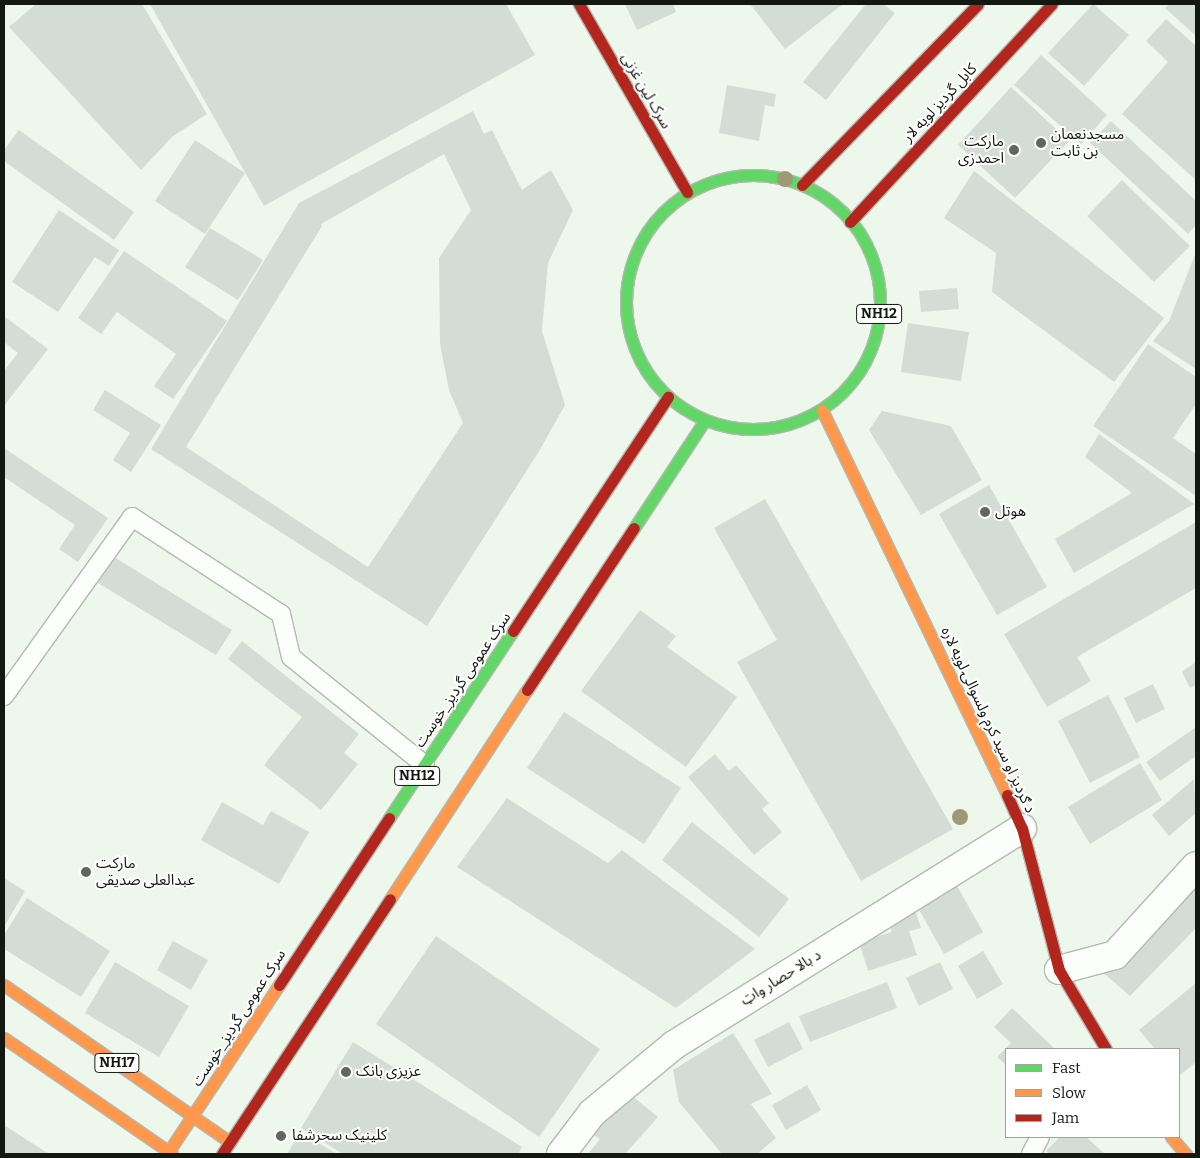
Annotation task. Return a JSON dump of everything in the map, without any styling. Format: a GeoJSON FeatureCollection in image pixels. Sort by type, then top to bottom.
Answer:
{"type":"FeatureCollection","features":[{"type":"Feature","properties":{"kind":"main road","name":"سرک لین غزنی"},"geometry":{"type":"LineString","coordinates":[[579,4],[687,192]]}},
{"type":"Feature","properties":{"kind":"main road"},"geometry":{"type":"LineString","coordinates":[[802,185],[978,4]]}},
{"type":"Feature","properties":{"kind":"main road","name":"کابل گردیز لویه لار"},"geometry":{"type":"LineString","coordinates":[[850,222],[1052,4]]}},
{"type":"Feature","properties":{"kind":"main road","name":"NH12"},"geometry":{"type":"LineString","coordinates":[[763,175],[802,185],[836,206],[850,222],[861,236],[877,272],[880,311],[871,350],[851,383],[822,410],[785,426],[745,429],[705,420],[668,397],[642,366],[628,329],[625,290],[635,251],[656,218],[687,192],[734,177],[763,175]]}},
{"type":"Feature","properties":{"kind":"main road","name":"سرک عمومی گردیز_خوست"},"geometry":{"type":"LineString","coordinates":[[169,1153],[668,397]]}},
{"type":"Feature","properties":{"kind":"main road","name":"د ګردیز او سید کرم ولسوالۍ لویه لاره"},"geometry":{"type":"LineString","coordinates":[[822,410],[967,706],[1022,828],[1059,970],[1105,1048]]}},
{"type":"Feature","properties":{"kind":"main road","name":"NH12"},"geometry":{"type":"LineString","coordinates":[[222,1154],[705,420]]}},
{"type":"Feature","properties":{"kind":"main road","name":"NH17"},"geometry":{"type":"LineString","coordinates":[[4,985],[230,1142]]}},
{"type":"Feature","properties":{"kind":"main road","name":"NH17"},"geometry":{"type":"LineString","coordinates":[[4,1038],[169,1153]]}},
{"type":"Feature","properties":{"kind":"main road"},"geometry":{"type":"LineString","coordinates":[[1172,1138],[1186,1154]]}},
{"type":"Feature","properties":{"kind":"street","name":"د بالا حصار واټ"},"geometry":{"type":"LineString","coordinates":[[561,1154],[592,1113],[674,1045],[1022,828]]}},
{"type":"Feature","properties":{"kind":"street"},"geometry":{"type":"LineString","coordinates":[[1059,970],[1115,955],[1196,866]]}},
{"type":"Feature","properties":{"kind":"lane"},"geometry":{"type":"LineString","coordinates":[[4,696],[132,517],[280,614],[291,657],[424,765]]}},
{"type":"Feature","properties":{"kind":"lane"},"geometry":{"type":"LineString","coordinates":[[1031,1154],[1039,1138]]}},
{"type":"Feature","properties":{"kind":"building"},"geometry":{"type":"Polygon","coordinates":[[[36,4],[142,4],[207,114],[172,137],[141,170],[9,27],[36,4]]]}},
{"type":"Feature","properties":{"kind":"building"},"geometry":{"type":"Polygon","coordinates":[[[150,4],[506,4],[535,55],[264,206],[150,4]]]}},
{"type":"Feature","properties":{"kind":"building"},"geometry":{"type":"Polygon","coordinates":[[[625,4],[673,4],[676,12],[637,30],[625,4]]]}},
{"type":"Feature","properties":{"kind":"building"},"geometry":{"type":"Polygon","coordinates":[[[750,4],[843,4],[785,49],[750,4]]]}},
{"type":"Feature","properties":{"kind":"building"},"geometry":{"type":"Polygon","coordinates":[[[866,4],[883,4],[895,13],[826,100],[803,82],[866,4]]]}},
{"type":"Feature","properties":{"kind":"building"},"geometry":{"type":"Polygon","coordinates":[[[1093,4],[1129,35],[1084,86],[1048,53],[1093,4]]]}},
{"type":"Feature","properties":{"kind":"building"},"geometry":{"type":"Polygon","coordinates":[[[1169,4],[1196,4],[1196,36],[1165,8],[1169,4]]]}},
{"type":"Feature","properties":{"kind":"building"},"geometry":{"type":"Polygon","coordinates":[[[1166,19],[1196,46],[1196,180],[1122,114],[1168,62],[1146,41],[1166,19]]]}},
{"type":"Feature","properties":{"kind":"building"},"geometry":{"type":"Polygon","coordinates":[[[1041,55],[1107,115],[1081,144],[1014,85],[1041,55]]]}},
{"type":"Feature","properties":{"kind":"building"},"geometry":{"type":"Polygon","coordinates":[[[727,85],[776,94],[774,107],[765,105],[759,141],[719,133],[727,85]]]}},
{"type":"Feature","properties":{"kind":"building"},"geometry":{"type":"Polygon","coordinates":[[[1011,87],[1069,141],[1015,198],[958,145],[1011,87]]]}},
{"type":"Feature","properties":{"kind":"building"},"geometry":{"type":"Polygon","coordinates":[[[473,111],[484,134],[492,130],[522,190],[551,170],[573,210],[548,263],[542,331],[565,405],[538,453],[427,626],[151,449],[299,203],[473,111]],[[444,154],[321,224],[322,226],[186,447],[368,567],[463,423],[449,390],[440,344],[439,258],[471,210],[444,154]]]}},
{"type":"Feature","properties":{"kind":"building"},"geometry":{"type":"Polygon","coordinates":[[[1111,121],[1196,201],[1196,225],[1188,234],[1090,143],[1111,121]]]}},
{"type":"Feature","properties":{"kind":"building"},"geometry":{"type":"Polygon","coordinates":[[[19,130],[134,212],[114,240],[4,161],[4,150],[19,130]]]}},
{"type":"Feature","properties":{"kind":"building"},"geometry":{"type":"Polygon","coordinates":[[[195,140],[245,173],[205,234],[155,201],[195,140]]]}},
{"type":"Feature","properties":{"kind":"building"},"geometry":{"type":"Polygon","coordinates":[[[974,171],[1164,318],[1114,382],[992,292],[996,253],[944,218],[974,171]]]}},
{"type":"Feature","properties":{"kind":"building"},"geometry":{"type":"Polygon","coordinates":[[[1122,180],[1190,246],[1154,282],[1087,216],[1122,180]]]}},
{"type":"Feature","properties":{"kind":"building"},"geometry":{"type":"Polygon","coordinates":[[[59,210],[119,250],[109,266],[95,257],[58,312],[12,282],[59,210]]]}},
{"type":"Feature","properties":{"kind":"building"},"geometry":{"type":"Polygon","coordinates":[[[210,228],[263,260],[238,300],[185,267],[210,228]]]}},
{"type":"Feature","properties":{"kind":"building"},"geometry":{"type":"Polygon","coordinates":[[[124,251],[227,321],[173,399],[154,386],[176,354],[117,312],[101,334],[78,318],[124,251]]]}},
{"type":"Feature","properties":{"kind":"building"},"geometry":{"type":"Polygon","coordinates":[[[1196,252],[1196,369],[1153,341],[1169,321],[1196,252]]]}},
{"type":"Feature","properties":{"kind":"building"},"geometry":{"type":"Polygon","coordinates":[[[957,288],[959,309],[921,312],[919,291],[957,288]]]}},
{"type":"Feature","properties":{"kind":"building"},"geometry":{"type":"Polygon","coordinates":[[[4,316],[48,349],[4,406],[4,371],[18,353],[4,342],[4,316]]]}},
{"type":"Feature","properties":{"kind":"building"},"geometry":{"type":"Polygon","coordinates":[[[908,323],[969,332],[961,381],[901,372],[908,323]]]}},
{"type":"Feature","properties":{"kind":"building"},"geometry":{"type":"Polygon","coordinates":[[[1148,344],[1196,377],[1196,404],[1173,438],[1196,454],[1196,496],[1093,426],[1148,344]]]}},
{"type":"Feature","properties":{"kind":"building"},"geometry":{"type":"Polygon","coordinates":[[[105,390],[161,425],[131,472],[113,460],[130,433],[93,410],[105,390]]]}},
{"type":"Feature","properties":{"kind":"building"},"geometry":{"type":"Polygon","coordinates":[[[882,411],[951,426],[982,480],[921,515],[869,430],[882,411]]]}},
{"type":"Feature","properties":{"kind":"building"},"geometry":{"type":"Polygon","coordinates":[[[1099,434],[1194,504],[1074,573],[1055,539],[1132,493],[1085,457],[1099,434]]]}},
{"type":"Feature","properties":{"kind":"building"},"geometry":{"type":"Polygon","coordinates":[[[4,448],[108,518],[78,562],[59,549],[75,525],[4,477],[4,448]]]}},
{"type":"Feature","properties":{"kind":"building"},"geometry":{"type":"Polygon","coordinates":[[[989,485],[1047,587],[997,615],[939,514],[989,485]]]}},
{"type":"Feature","properties":{"kind":"building"},"geometry":{"type":"Polygon","coordinates":[[[765,499],[953,829],[861,881],[737,662],[777,640],[714,528],[765,499]]]}},
{"type":"Feature","properties":{"kind":"building"},"geometry":{"type":"Polygon","coordinates":[[[1196,522],[1196,588],[1077,657],[1091,681],[1047,707],[1004,634],[1196,522]]]}},
{"type":"Feature","properties":{"kind":"building"},"geometry":{"type":"Polygon","coordinates":[[[114,557],[232,630],[216,655],[98,583],[114,557]]]}},
{"type":"Feature","properties":{"kind":"building"},"geometry":{"type":"Polygon","coordinates":[[[640,610],[676,636],[667,647],[737,697],[686,767],[581,691],[640,610]]]}},
{"type":"Feature","properties":{"kind":"building"},"geometry":{"type":"Polygon","coordinates":[[[242,641],[359,734],[344,753],[358,764],[321,810],[264,765],[302,717],[228,659],[242,641]]]}},
{"type":"Feature","properties":{"kind":"building"},"geometry":{"type":"Polygon","coordinates":[[[1196,662],[1196,685],[1190,688],[1182,672],[1196,662]]]}},
{"type":"Feature","properties":{"kind":"building"},"geometry":{"type":"Polygon","coordinates":[[[1153,684],[1165,709],[1136,723],[1124,698],[1153,684]]]}},
{"type":"Feature","properties":{"kind":"building"},"geometry":{"type":"Polygon","coordinates":[[[1108,695],[1140,757],[1090,783],[1058,721],[1108,695]]]}},
{"type":"Feature","properties":{"kind":"building"},"geometry":{"type":"Polygon","coordinates":[[[564,712],[681,788],[644,844],[527,768],[564,712]]]}},
{"type":"Feature","properties":{"kind":"building"},"geometry":{"type":"Polygon","coordinates":[[[1196,727],[1196,756],[1160,781],[1146,762],[1196,727]]]}},
{"type":"Feature","properties":{"kind":"building"},"geometry":{"type":"Polygon","coordinates":[[[715,754],[729,771],[736,765],[769,803],[762,809],[782,832],[754,855],[688,777],[715,754]]]}},
{"type":"Feature","properties":{"kind":"building"},"geometry":{"type":"Polygon","coordinates":[[[1140,763],[1162,800],[1090,844],[1068,807],[1140,763]]]}},
{"type":"Feature","properties":{"kind":"building"},"geometry":{"type":"Polygon","coordinates":[[[1194,779],[1196,813],[1169,836],[1152,815],[1194,779]]]}},
{"type":"Feature","properties":{"kind":"building"},"geometry":{"type":"Polygon","coordinates":[[[507,798],[608,863],[622,850],[755,949],[676,1008],[457,867],[507,798]]]}},
{"type":"Feature","properties":{"kind":"building"},"geometry":{"type":"Polygon","coordinates":[[[222,802],[263,825],[271,811],[309,832],[279,884],[201,840],[222,802]]]}},
{"type":"Feature","properties":{"kind":"building"},"geometry":{"type":"Polygon","coordinates":[[[692,822],[789,899],[759,937],[662,860],[692,822]]]}},
{"type":"Feature","properties":{"kind":"building"},"geometry":{"type":"Polygon","coordinates":[[[1196,872],[1196,928],[1130,996],[1101,971],[1196,872]]]}},
{"type":"Feature","properties":{"kind":"building"},"geometry":{"type":"Polygon","coordinates":[[[4,878],[25,891],[4,927],[4,878]]]}},
{"type":"Feature","properties":{"kind":"building"},"geometry":{"type":"Polygon","coordinates":[[[957,886],[983,932],[944,954],[918,908],[957,886]]]}},
{"type":"Feature","properties":{"kind":"building"},"geometry":{"type":"Polygon","coordinates":[[[27,898],[110,951],[81,997],[4,949],[4,935],[27,898]]]}},
{"type":"Feature","properties":{"kind":"building"},"geometry":{"type":"Polygon","coordinates":[[[915,910],[921,928],[909,931],[917,955],[868,971],[859,942],[892,932],[887,918],[915,910]]]}},
{"type":"Feature","properties":{"kind":"building"},"geometry":{"type":"Polygon","coordinates":[[[436,936],[600,1049],[539,1137],[376,1024],[436,936]]]}},
{"type":"Feature","properties":{"kind":"building"},"geometry":{"type":"Polygon","coordinates":[[[173,941],[208,960],[191,990],[157,970],[173,941]]]}},
{"type":"Feature","properties":{"kind":"building"},"geometry":{"type":"Polygon","coordinates":[[[983,951],[1003,984],[977,999],[958,966],[983,951]]]}},
{"type":"Feature","properties":{"kind":"building"},"geometry":{"type":"Polygon","coordinates":[[[115,962],[189,1006],[159,1057],[85,1013],[115,962]]]}},
{"type":"Feature","properties":{"kind":"building"},"geometry":{"type":"Polygon","coordinates":[[[940,962],[953,989],[919,1006],[906,978],[940,962]]]}},
{"type":"Feature","properties":{"kind":"building"},"geometry":{"type":"Polygon","coordinates":[[[887,982],[897,1008],[810,1042],[799,1016],[887,982]]]}},
{"type":"Feature","properties":{"kind":"building"},"geometry":{"type":"Polygon","coordinates":[[[1196,983],[1196,1062],[1180,1075],[1180,1048],[1154,1048],[1139,1030],[1196,983]]]}},
{"type":"Feature","properties":{"kind":"building"},"geometry":{"type":"Polygon","coordinates":[[[1012,1008],[1054,1048],[1006,1048],[1011,1043],[994,1027],[1012,1008]]]}},
{"type":"Feature","properties":{"kind":"building"},"geometry":{"type":"Polygon","coordinates":[[[789,1022],[803,1049],[768,1067],[754,1040],[789,1022]]]}},
{"type":"Feature","properties":{"kind":"building"},"geometry":{"type":"Polygon","coordinates":[[[733,1033],[772,1094],[751,1104],[776,1138],[757,1154],[722,1154],[679,1102],[673,1070],[733,1033]]]}},
{"type":"Feature","properties":{"kind":"building"},"geometry":{"type":"Polygon","coordinates":[[[353,1042],[522,1147],[518,1154],[343,1154],[301,1128],[353,1042]]]}},
{"type":"Feature","properties":{"kind":"building"},"geometry":{"type":"Polygon","coordinates":[[[1005,1049],[1005,1064],[997,1057],[1005,1049]]]}},
{"type":"Feature","properties":{"kind":"building"},"geometry":{"type":"Polygon","coordinates":[[[807,1085],[821,1110],[786,1130],[772,1105],[807,1085]]]}},
{"type":"Feature","properties":{"kind":"building"},"geometry":{"type":"Polygon","coordinates":[[[631,1095],[658,1117],[625,1154],[588,1154],[600,1139],[583,1128],[631,1095]]]}},
{"type":"Feature","properties":{"kind":"building"},"geometry":{"type":"Polygon","coordinates":[[[4,1125],[49,1154],[4,1154],[4,1125]]]}},
{"type":"Feature","properties":{"kind":"building"},"geometry":{"type":"Polygon","coordinates":[[[300,1132],[337,1154],[287,1154],[300,1132]]]}},
{"type":"Feature","properties":{"kind":"building"},"geometry":{"type":"Polygon","coordinates":[[[1059,1138],[1087,1138],[1105,1154],[1050,1154],[1046,1151],[1059,1138]]]}},
{"type":"Feature","properties":{"kind":"traffic: fast"},"geometry":{"type":"LineString","coordinates":[[753,175],[778,178],[801,185],[813,190],[843,212],[865,242],[870,254],[877,277],[880,302],[877,327],[870,350],[865,362],[843,392],[813,414],[801,419],[778,426],[753,429],[728,426],[705,419],[693,414],[663,392],[641,362],[636,350],[629,327],[626,302],[629,277],[636,254],[641,242],[663,212],[693,190],[705,185],[728,178],[753,175]]}},
{"type":"Feature","properties":{"kind":"traffic: fast"},"geometry":{"type":"LineString","coordinates":[[634,528],[705,420]]}},
{"type":"Feature","properties":{"kind":"traffic: fast"},"geometry":{"type":"LineString","coordinates":[[389,818],[513,631]]}},
{"type":"Feature","properties":{"kind":"traffic: slow"},"geometry":{"type":"LineString","coordinates":[[822,410],[1007,795]]}},
{"type":"Feature","properties":{"kind":"traffic: slow"},"geometry":{"type":"LineString","coordinates":[[390,899],[527,690]]}},
{"type":"Feature","properties":{"kind":"traffic: slow"},"geometry":{"type":"LineString","coordinates":[[4,985],[230,1142]]}},
{"type":"Feature","properties":{"kind":"traffic: slow"},"geometry":{"type":"LineString","coordinates":[[167,1154],[279,985]]}},
{"type":"Feature","properties":{"kind":"traffic: slow"},"geometry":{"type":"LineString","coordinates":[[4,1038],[172,1154]]}},
{"type":"Feature","properties":{"kind":"traffic: slow"},"geometry":{"type":"LineString","coordinates":[[1172,1138],[1186,1154]]}},
{"type":"Feature","properties":{"kind":"traffic: jam"},"geometry":{"type":"LineString","coordinates":[[579,4],[687,192]]}},
{"type":"Feature","properties":{"kind":"traffic: jam"},"geometry":{"type":"LineString","coordinates":[[802,185],[978,4]]}},
{"type":"Feature","properties":{"kind":"traffic: jam"},"geometry":{"type":"LineString","coordinates":[[850,222],[1052,4]]}},
{"type":"Feature","properties":{"kind":"traffic: jam"},"geometry":{"type":"LineString","coordinates":[[513,631],[668,397]]}},
{"type":"Feature","properties":{"kind":"traffic: jam"},"geometry":{"type":"LineString","coordinates":[[527,690],[634,528]]}},
{"type":"Feature","properties":{"kind":"traffic: jam"},"geometry":{"type":"LineString","coordinates":[[1007,795],[1022,828],[1059,970],[1105,1048]]}},
{"type":"Feature","properties":{"kind":"traffic: jam"},"geometry":{"type":"LineString","coordinates":[[279,985],[389,818]]}},
{"type":"Feature","properties":{"kind":"traffic: jam"},"geometry":{"type":"LineString","coordinates":[[222,1154],[390,899]]}},
{"type":"Feature","properties":{"kind":"place","name":"مسجدنعمان بن ثابت"},"geometry":{"type":"Point","coordinates":[1041,143]}},
{"type":"Feature","properties":{"kind":"place","name":"مارکت احمدزی"},"geometry":{"type":"Point","coordinates":[1014,150]}},
{"type":"Feature","properties":{"kind":"place","name":"هوتل"},"geometry":{"type":"Point","coordinates":[985,512]}},
{"type":"Feature","properties":{"kind":"place","name":"مارکت عبدالعلی صدیقی"},"geometry":{"type":"Point","coordinates":[86,872]}},
{"type":"Feature","properties":{"kind":"place","name":"عزیزی بانک"},"geometry":{"type":"Point","coordinates":[346,1072]}},
{"type":"Feature","properties":{"kind":"place","name":"کلینیک سحرشفا"},"geometry":{"type":"Point","coordinates":[281,1136]}}]}
